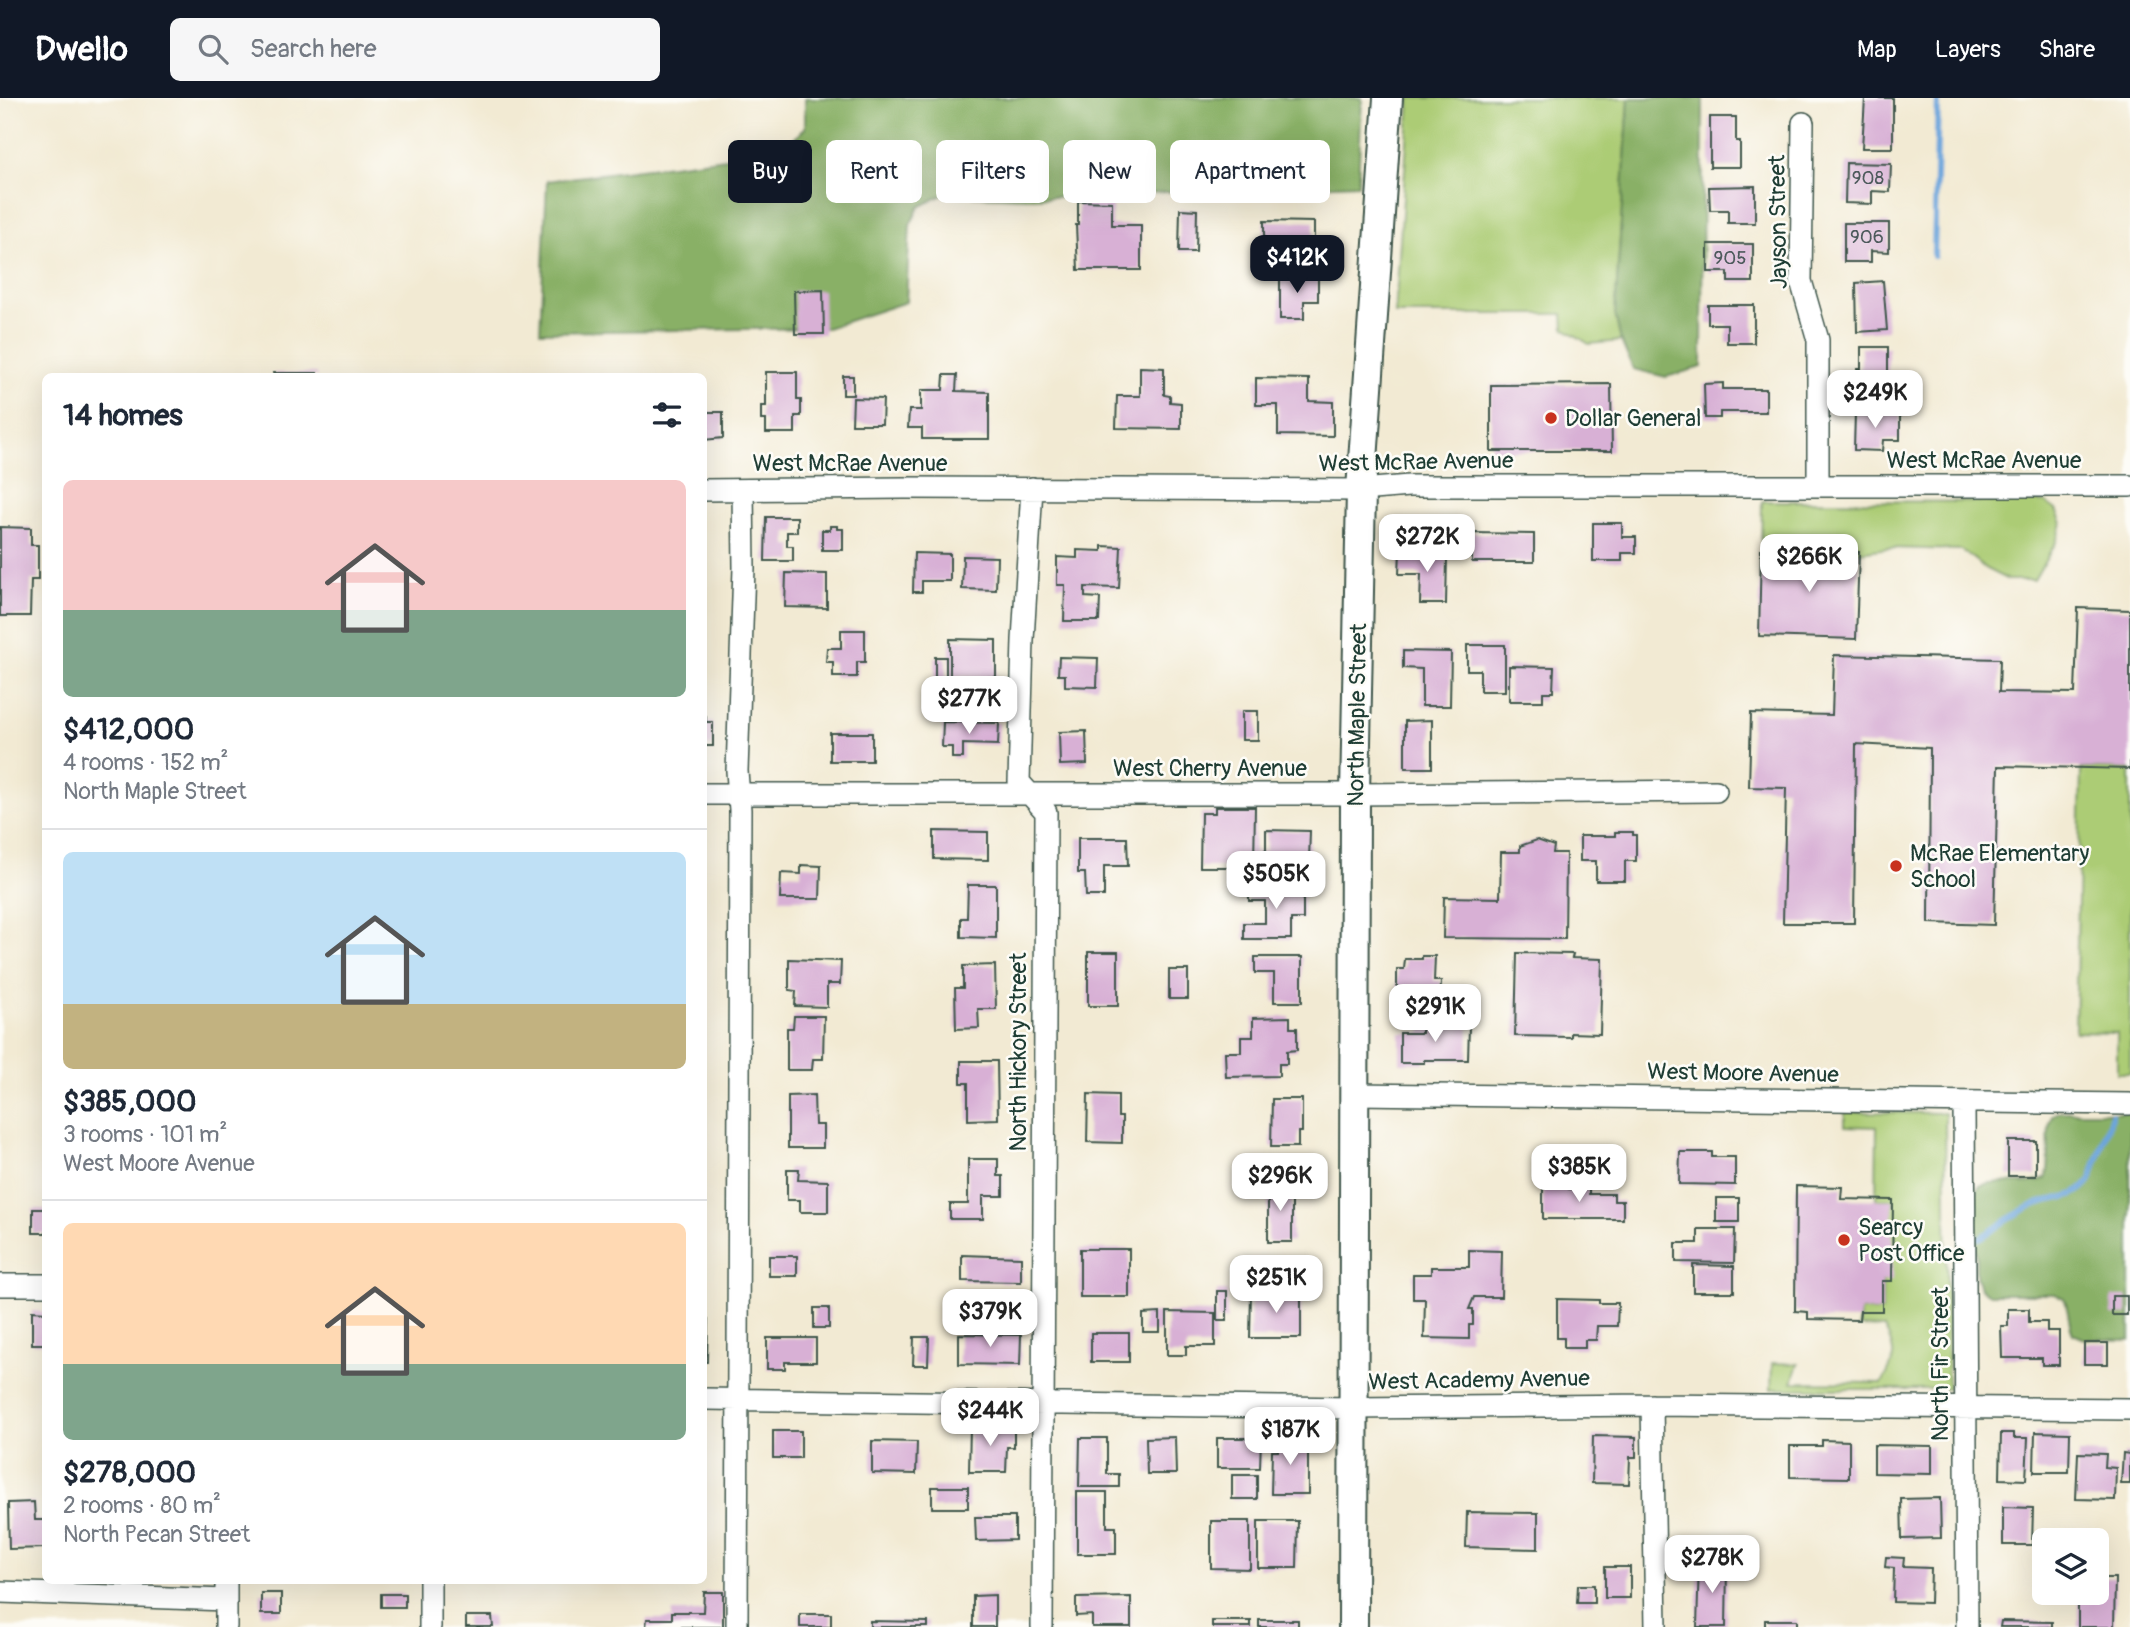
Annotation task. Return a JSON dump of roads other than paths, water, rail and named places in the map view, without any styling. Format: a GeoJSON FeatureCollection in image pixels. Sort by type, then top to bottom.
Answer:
{"type":"FeatureCollection","features":[{"type":"Feature","properties":{"kind":"main road","name":"North Maple Street"},"geometry":{"type":"LineString","coordinates":[[1353,1627],[1355,794],[1360,490],[1388,98]]}},
{"type":"Feature","properties":{"kind":"street","name":"Jayson Street"},"geometry":{"type":"LineString","coordinates":[[1804,123],[1801,281],[1818,340],[1818,486]]}},
{"type":"Feature","properties":{"kind":"street","name":"West McRae Avenue"},"geometry":{"type":"LineString","coordinates":[[707,490],[2130,486]]}},
{"type":"Feature","properties":{"kind":"street","name":"North Hickory Street"},"geometry":{"type":"LineString","coordinates":[[1032,488],[1023,640],[1019,782],[1046,812],[1042,1627]]}},
{"type":"Feature","properties":{"kind":"street"},"geometry":{"type":"LineString","coordinates":[[737,1627],[739,681],[744,568],[743,490]]}},
{"type":"Feature","properties":{"kind":"street","name":"West Cherry Avenue"},"geometry":{"type":"LineString","coordinates":[[707,794],[1716,791]]}},
{"type":"Feature","properties":{"kind":"street","name":"West Moore Avenue"},"geometry":{"type":"LineString","coordinates":[[1355,1094],[2130,1104]]}},
{"type":"Feature","properties":{"kind":"street","name":"North Fir Street"},"geometry":{"type":"LineString","coordinates":[[1964,1102],[1967,1627]]}},
{"type":"Feature","properties":{"kind":"street"},"geometry":{"type":"LineString","coordinates":[[0,1285],[42,1285]]}},
{"type":"Feature","properties":{"kind":"street","name":"West Academy Avenue"},"geometry":{"type":"LineString","coordinates":[[707,1399],[1353,1408],[1652,1405],[2130,1409]]}},
{"type":"Feature","properties":{"kind":"street"},"geometry":{"type":"LineString","coordinates":[[1652,1405],[1656,1627]]}},
{"type":"Feature","properties":{"kind":"street"},"geometry":{"type":"LineString","coordinates":[[430,1584],[430,1627]]}},
{"type":"Feature","properties":{"kind":"street"},"geometry":{"type":"LineString","coordinates":[[0,1592],[226,1590],[226,1627]]}},
{"type":"Feature","properties":{"kind":"waterway"},"geometry":{"type":"LineString","coordinates":[[1934,256],[1938,98]]}},
{"type":"Feature","properties":{"kind":"waterway"},"geometry":{"type":"LineString","coordinates":[[1980,1238],[2025,1209],[2072,1195],[2085,1186],[2091,1179],[2112,1114]]}},
{"type":"Feature","properties":{"kind":"place","name":"Dollar General"},"geometry":{"type":"Point","coordinates":[1551,418]}},
{"type":"Feature","properties":{"kind":"place","name":"McRae Elementary School"},"geometry":{"type":"Point","coordinates":[1896,866]}},
{"type":"Feature","properties":{"kind":"place","name":"Searcy Post Office"},"geometry":{"type":"Point","coordinates":[1844,1240]}}]}
